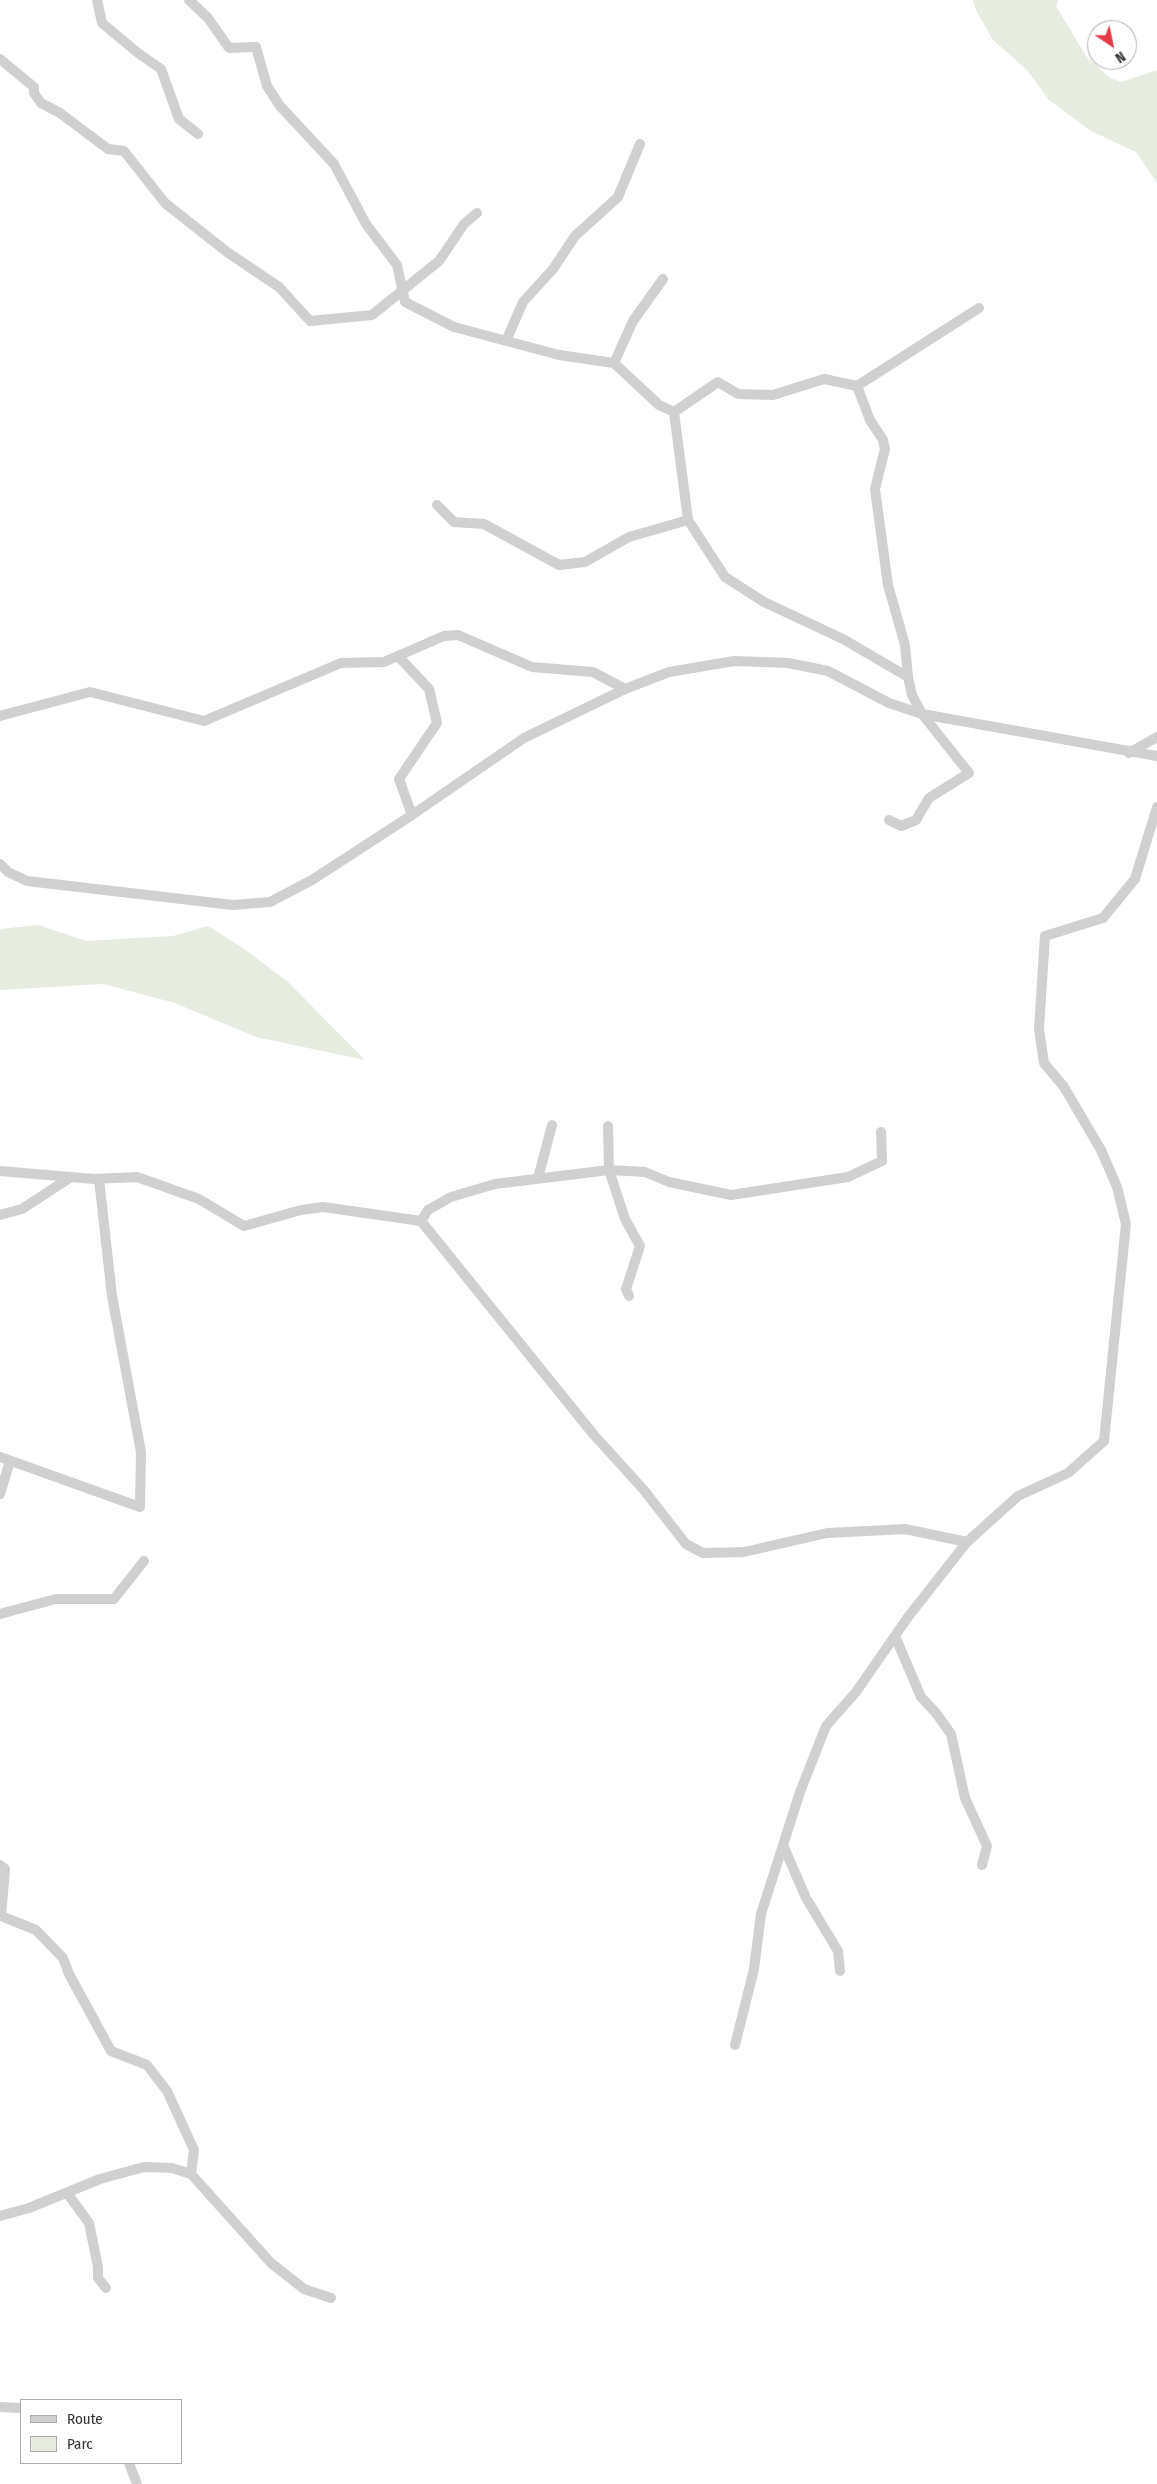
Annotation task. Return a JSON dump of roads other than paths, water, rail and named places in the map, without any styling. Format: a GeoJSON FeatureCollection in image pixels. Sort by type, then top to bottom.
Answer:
{"type":"FeatureCollection","features":[{"type":"Feature","properties":{"kind":"street"},"geometry":{"type":"LineString","coordinates":[[97,0],[102,23],[138,53],[161,68],[179,120],[198,134]]}},
{"type":"Feature","properties":{"kind":"street"},"geometry":{"type":"LineString","coordinates":[[189,0],[208,18],[229,48],[256,47],[267,86],[280,106],[334,164],[366,224],[397,265],[406,302],[454,327],[559,355],[614,363],[659,405],[674,412]]}},
{"type":"Feature","properties":{"kind":"street"},"geometry":{"type":"LineString","coordinates":[[0,59],[34,87],[34,94],[41,103],[60,113],[108,149],[124,151],[165,202],[227,252],[280,287],[310,321],[372,315],[403,292],[439,261],[464,224],[477,213]]}},
{"type":"Feature","properties":{"kind":"street"},"geometry":{"type":"LineString","coordinates":[[506,341],[523,302],[553,269],[575,236],[618,197],[640,144]]}},
{"type":"Feature","properties":{"kind":"street"},"geometry":{"type":"LineString","coordinates":[[614,363],[633,322],[662,279]]}},
{"type":"Feature","properties":{"kind":"street"},"geometry":{"type":"LineString","coordinates":[[674,412],[718,382],[738,394],[773,395],[824,379],[857,386],[979,308]]}},
{"type":"Feature","properties":{"kind":"street"},"geometry":{"type":"LineString","coordinates":[[857,386],[870,420],[883,440],[885,449],[875,490],[888,585],[905,645],[912,695],[922,714],[969,773],[929,798],[916,820],[901,826],[889,820]]}},
{"type":"Feature","properties":{"kind":"street"},"geometry":{"type":"LineString","coordinates":[[674,412],[688,520],[725,577],[764,602],[843,639],[908,677]]}},
{"type":"Feature","properties":{"kind":"street"},"geometry":{"type":"LineString","coordinates":[[436,505],[454,522],[484,524],[559,565],[585,562],[629,537],[688,520]]}},
{"type":"Feature","properties":{"kind":"street"},"geometry":{"type":"LineString","coordinates":[[0,716],[90,692],[204,721],[341,663],[384,662],[444,636],[458,635],[532,667],[594,672],[625,690]]}},
{"type":"Feature","properties":{"kind":"street"},"geometry":{"type":"LineString","coordinates":[[398,656],[429,689],[437,723],[399,779],[412,815]]}},
{"type":"Feature","properties":{"kind":"street"},"geometry":{"type":"LineString","coordinates":[[0,864],[8,872],[28,881],[233,905],[270,902],[312,880],[412,815],[524,738],[625,690],[669,672],[734,661],[788,663],[828,671],[889,703],[922,714],[1129,753],[1157,756]]}},
{"type":"Feature","properties":{"kind":"street"},"geometry":{"type":"LineString","coordinates":[[1129,753],[1157,738]]}},
{"type":"Feature","properties":{"kind":"street"},"geometry":{"type":"LineString","coordinates":[[735,2045],[754,1970],[762,1914],[800,1792],[826,1726],[856,1692],[895,1636],[967,1542],[1018,1496],[1068,1473],[1104,1440],[1126,1224],[1117,1187],[1101,1150],[1064,1087],[1044,1063],[1039,1029],[1046,936],[1104,918],[1135,879],[1157,807]]}},
{"type":"Feature","properties":{"kind":"street"},"geometry":{"type":"LineString","coordinates":[[538,1178],[552,1125]]}},
{"type":"Feature","properties":{"kind":"street"},"geometry":{"type":"LineString","coordinates":[[608,1126],[609,1170],[625,1220],[640,1246],[626,1289],[629,1296]]}},
{"type":"Feature","properties":{"kind":"street"},"geometry":{"type":"LineString","coordinates":[[421,1222],[428,1210],[451,1197],[495,1184],[609,1170],[645,1172],[668,1182],[731,1195],[848,1178],[882,1161],[881,1132]]}},
{"type":"Feature","properties":{"kind":"street"},"geometry":{"type":"LineString","coordinates":[[0,1171],[99,1179],[137,1177],[198,1199],[244,1226],[301,1210],[323,1207],[421,1222],[594,1435],[643,1490],[686,1544],[703,1553],[744,1552],[827,1534],[905,1529],[967,1542]]}},
{"type":"Feature","properties":{"kind":"street"},"geometry":{"type":"LineString","coordinates":[[0,1215],[22,1209],[70,1177]]}},
{"type":"Feature","properties":{"kind":"street"},"geometry":{"type":"LineString","coordinates":[[0,1457],[140,1507],[141,1452],[112,1296],[99,1179]]}},
{"type":"Feature","properties":{"kind":"street"},"geometry":{"type":"LineString","coordinates":[[0,1494],[10,1461]]}},
{"type":"Feature","properties":{"kind":"street"},"geometry":{"type":"LineString","coordinates":[[0,1614],[56,1599],[114,1599],[144,1561]]}},
{"type":"Feature","properties":{"kind":"street"},"geometry":{"type":"LineString","coordinates":[[895,1636],[921,1697],[936,1713],[951,1734],[965,1798],[987,1846],[982,1865]]}},
{"type":"Feature","properties":{"kind":"street"},"geometry":{"type":"LineString","coordinates":[[783,1845],[806,1898],[838,1952],[840,1971]]}},
{"type":"Feature","properties":{"kind":"street"},"geometry":{"type":"LineString","coordinates":[[0,1865],[5,1869],[1,1916],[36,1930],[63,1958],[69,1974],[111,2050],[147,2065],[167,2091],[194,2150],[191,2174]]}},
{"type":"Feature","properties":{"kind":"street"},"geometry":{"type":"LineString","coordinates":[[0,2216],[29,2208],[100,2179],[144,2167],[172,2168],[191,2174],[271,2263],[304,2289],[331,2298]]}},
{"type":"Feature","properties":{"kind":"street"},"geometry":{"type":"LineString","coordinates":[[67,2193],[89,2223],[98,2267],[98,2278],[106,2288]]}},
{"type":"Feature","properties":{"kind":"street"},"geometry":{"type":"LineString","coordinates":[[0,2407],[20,2408]]}},
{"type":"Feature","properties":{"kind":"street"},"geometry":{"type":"LineString","coordinates":[[129,2464],[137,2484]]}}]}
